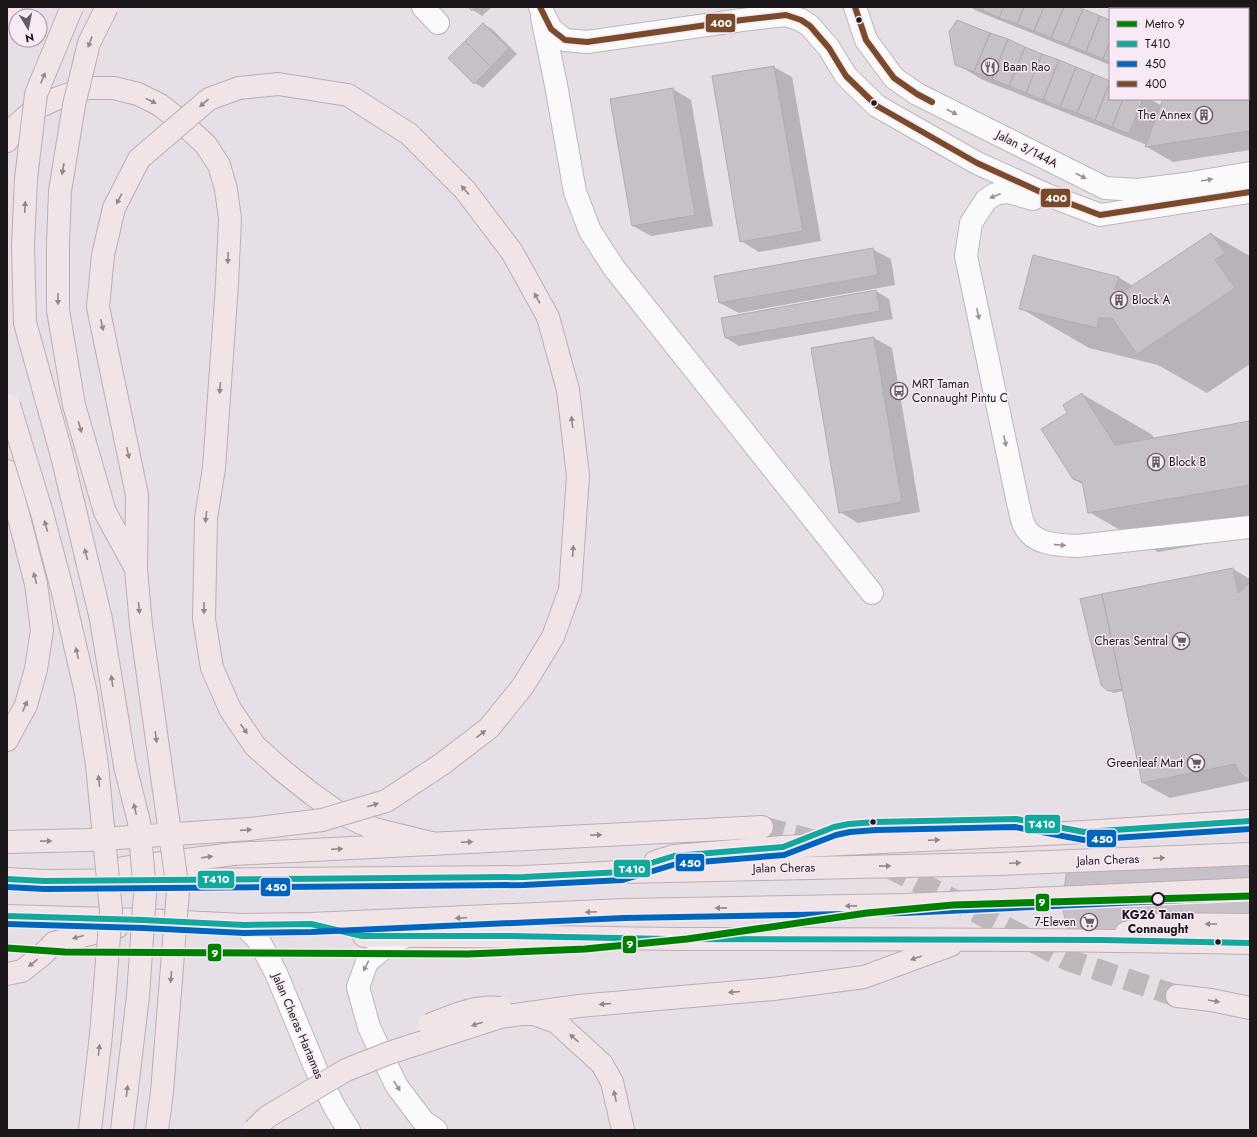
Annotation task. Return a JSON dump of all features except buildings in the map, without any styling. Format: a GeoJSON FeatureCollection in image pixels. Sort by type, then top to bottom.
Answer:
{"type":"FeatureCollection","features":[{"type":"Feature","properties":{"kind":"highway"},"geometry":{"type":"LineString","coordinates":[[7,17],[11,7]]}},
{"type":"Feature","properties":{"kind":"highway"},"geometry":{"type":"LineString","coordinates":[[72,7],[36,94],[26,179],[23,246],[25,323],[61,452],[102,619],[125,766],[139,822],[145,893],[138,996],[122,1130]]}},
{"type":"Feature","properties":{"kind":"highway"},"geometry":{"type":"LineString","coordinates":[[107,7],[89,43],[74,105],[60,190],[58,310],[74,405],[105,512],[136,569]]}},
{"type":"Feature","properties":{"kind":"highway"},"geometry":{"type":"LineString","coordinates":[[7,842],[87,840],[250,829],[322,820],[386,800],[442,764],[489,728],[523,686],[553,637],[570,590],[578,476],[568,390],[548,317],[512,252],[465,190],[409,134],[348,95],[278,84],[239,88],[209,99],[139,159],[114,208],[103,255],[98,307],[137,495],[136,569],[142,632],[178,891],[162,1092],[156,1130]]}},
{"type":"Feature","properties":{"kind":"highway"},"geometry":{"type":"LineString","coordinates":[[7,141],[17,125],[36,108],[58,98],[87,88],[114,88],[138,94],[160,105],[178,119],[206,145],[219,165],[226,189],[230,219],[214,468],[206,518],[204,619],[212,668],[230,709],[255,746],[283,771],[336,811],[374,829],[435,844]]}},
{"type":"Feature","properties":{"kind":"highway"},"geometry":{"type":"LineString","coordinates":[[7,395],[42,513],[62,589],[86,693],[97,764],[111,911],[101,1035],[90,1130]]}},
{"type":"Feature","properties":{"kind":"highway"},"geometry":{"type":"LineString","coordinates":[[7,471],[36,584],[42,630],[36,669],[26,705],[7,740]]}},
{"type":"Feature","properties":{"kind":"highway"},"geometry":{"type":"LineString","coordinates":[[622,872],[674,856],[767,848],[1084,832],[1250,821]]}},
{"type":"Feature","properties":{"kind":"highway"},"geometry":{"type":"LineString","coordinates":[[44,881],[140,866],[233,854],[762,827]]}},
{"type":"Feature","properties":{"kind":"highway","name":"Jalan Cheras"},"geometry":{"type":"LineString","coordinates":[[7,879],[44,881],[524,877],[622,872],[1000,864],[1250,854]]}},
{"type":"Feature","properties":{"kind":"highway"},"geometry":{"type":"LineString","coordinates":[[7,916],[244,925],[311,924],[624,910],[904,905],[1250,888]]}},
{"type":"Feature","properties":{"kind":"highway"},"geometry":{"type":"LineString","coordinates":[[7,974],[22,971],[54,943],[143,920]]}},
{"type":"Feature","properties":{"kind":"highway"},"geometry":{"type":"LineString","coordinates":[[311,924],[362,936],[510,936],[678,939],[1102,940],[1250,943]]}},
{"type":"Feature","properties":{"kind":"highway"},"geometry":{"type":"LineString","coordinates":[[1102,940],[1162,924],[1250,925]]}},
{"type":"Feature","properties":{"kind":"highway"},"geometry":{"type":"LineString","coordinates":[[254,1130],[267,1117],[346,1070],[389,1053],[500,1016],[579,1006],[773,989],[864,977],[966,940]]}},
{"type":"Feature","properties":{"kind":"highway"},"geometry":{"type":"LineString","coordinates":[[1177,996],[1211,1000],[1250,1008]]}},
{"type":"Feature","properties":{"kind":"highway"},"geometry":{"type":"LineString","coordinates":[[241,1130],[261,1111],[302,1079],[359,1050],[467,1011],[490,1007],[527,1011],[556,1022],[578,1041],[602,1064],[612,1082],[623,1130]]}},
{"type":"Feature","properties":{"kind":"street"},"geometry":{"type":"LineString","coordinates":[[423,7],[438,23]]}},
{"type":"Feature","properties":{"kind":"street"},"geometry":{"type":"LineString","coordinates":[[540,7],[550,29],[565,40],[588,42],[742,20],[786,16],[801,20],[810,26],[829,48],[846,76],[878,106],[977,163],[1045,194],[1100,215]]}},
{"type":"Feature","properties":{"kind":"street"},"geometry":{"type":"LineString","coordinates":[[540,7],[556,85],[575,192],[590,230],[614,268],[872,593]]}},
{"type":"Feature","properties":{"kind":"street","name":"Jalan 3/144A"},"geometry":{"type":"LineString","coordinates":[[855,7],[866,40],[894,78],[917,94],[1105,188],[1138,190],[1250,173]]}},
{"type":"Feature","properties":{"kind":"street"},"geometry":{"type":"LineString","coordinates":[[556,85],[556,72],[564,57],[588,42]]}},
{"type":"Feature","properties":{"kind":"street"},"geometry":{"type":"LineString","coordinates":[[1247,527],[1077,546],[1056,545],[1035,539],[1024,526],[1018,504],[966,256],[971,223],[986,200],[995,194],[1008,192],[1100,215],[1250,192]]}},
{"type":"Feature","properties":{"kind":"street","name":"Jalan Cheras Hartamas"},"geometry":{"type":"LineString","coordinates":[[244,925],[259,941],[276,974],[315,1067],[349,1130]]}},
{"type":"Feature","properties":{"kind":"street"},"geometry":{"type":"LineString","coordinates":[[408,936],[391,942],[367,962],[358,987],[369,1027],[396,1085],[423,1121],[436,1130]]}},
{"type":"Feature","properties":{"kind":"tunnel"},"geometry":{"type":"LineString","coordinates":[[762,827],[860,853],[1068,960],[1177,996]]}},
{"type":"Feature","properties":{"kind":"metro line","name":"9"},"geometry":{"type":"LineString","coordinates":[[7,948],[65,952],[468,954],[585,949],[687,939],[867,913],[953,905],[1250,896]]}},
{"type":"Feature","properties":{"kind":"transit line","name":"400"},"geometry":{"type":"LineString","coordinates":[[540,7],[551,29],[565,40],[587,42],[786,15],[801,20],[810,26],[829,48],[846,76],[877,106],[977,163],[1045,194],[1100,215],[1250,192]]}},
{"type":"Feature","properties":{"kind":"transit line","name":"400"},"geometry":{"type":"LineString","coordinates":[[855,7],[866,40],[894,78],[917,94],[932,102]]}},
{"type":"Feature","properties":{"kind":"transit line","name":"T410"},"geometry":{"type":"LineString","coordinates":[[7,879],[44,881],[524,877],[622,872],[674,856],[783,847],[834,827],[849,824],[1016,819],[1084,832],[1250,821]]}},
{"type":"Feature","properties":{"kind":"transit line","name":"450"},"geometry":{"type":"LineString","coordinates":[[7,887],[44,889],[524,885],[623,880],[676,864],[784,855],[836,835],[850,832],[876,830],[1015,827],[1084,840],[1250,829]]}},
{"type":"Feature","properties":{"kind":"transit line","name":"450"},"geometry":{"type":"LineString","coordinates":[[7,924],[244,933],[311,932],[624,918],[905,913],[1250,897]]}},
{"type":"Feature","properties":{"kind":"transit line","name":"T410"},"geometry":{"type":"LineString","coordinates":[[7,916],[244,925],[311,924],[362,936],[510,936],[670,939],[1102,940],[1250,943]]}},
{"type":"Feature","properties":{"kind":"place","name":"Baan Rao"},"geometry":{"type":"Point","coordinates":[990,67]}},
{"type":"Feature","properties":{"kind":"place","name":"The Annex"},"geometry":{"type":"Point","coordinates":[1204,115]}},
{"type":"Feature","properties":{"kind":"place","name":"Block A"},"geometry":{"type":"Point","coordinates":[1119,300]}},
{"type":"Feature","properties":{"kind":"place","name":"MRT Taman Connaught Pintu C"},"geometry":{"type":"Point","coordinates":[899,391]}},
{"type":"Feature","properties":{"kind":"place","name":"Block B"},"geometry":{"type":"Point","coordinates":[1156,462]}},
{"type":"Feature","properties":{"kind":"place","name":"Cheras Sentral"},"geometry":{"type":"Point","coordinates":[1181,641]}},
{"type":"Feature","properties":{"kind":"place","name":"Greenleaf Mart"},"geometry":{"type":"Point","coordinates":[1196,763]}},
{"type":"Feature","properties":{"kind":"place","name":"KG26 Taman Connaught"},"geometry":{"type":"Point","coordinates":[1158,899]}},
{"type":"Feature","properties":{"kind":"place","name":"7-Eleven"},"geometry":{"type":"Point","coordinates":[1089,922]}}]}
